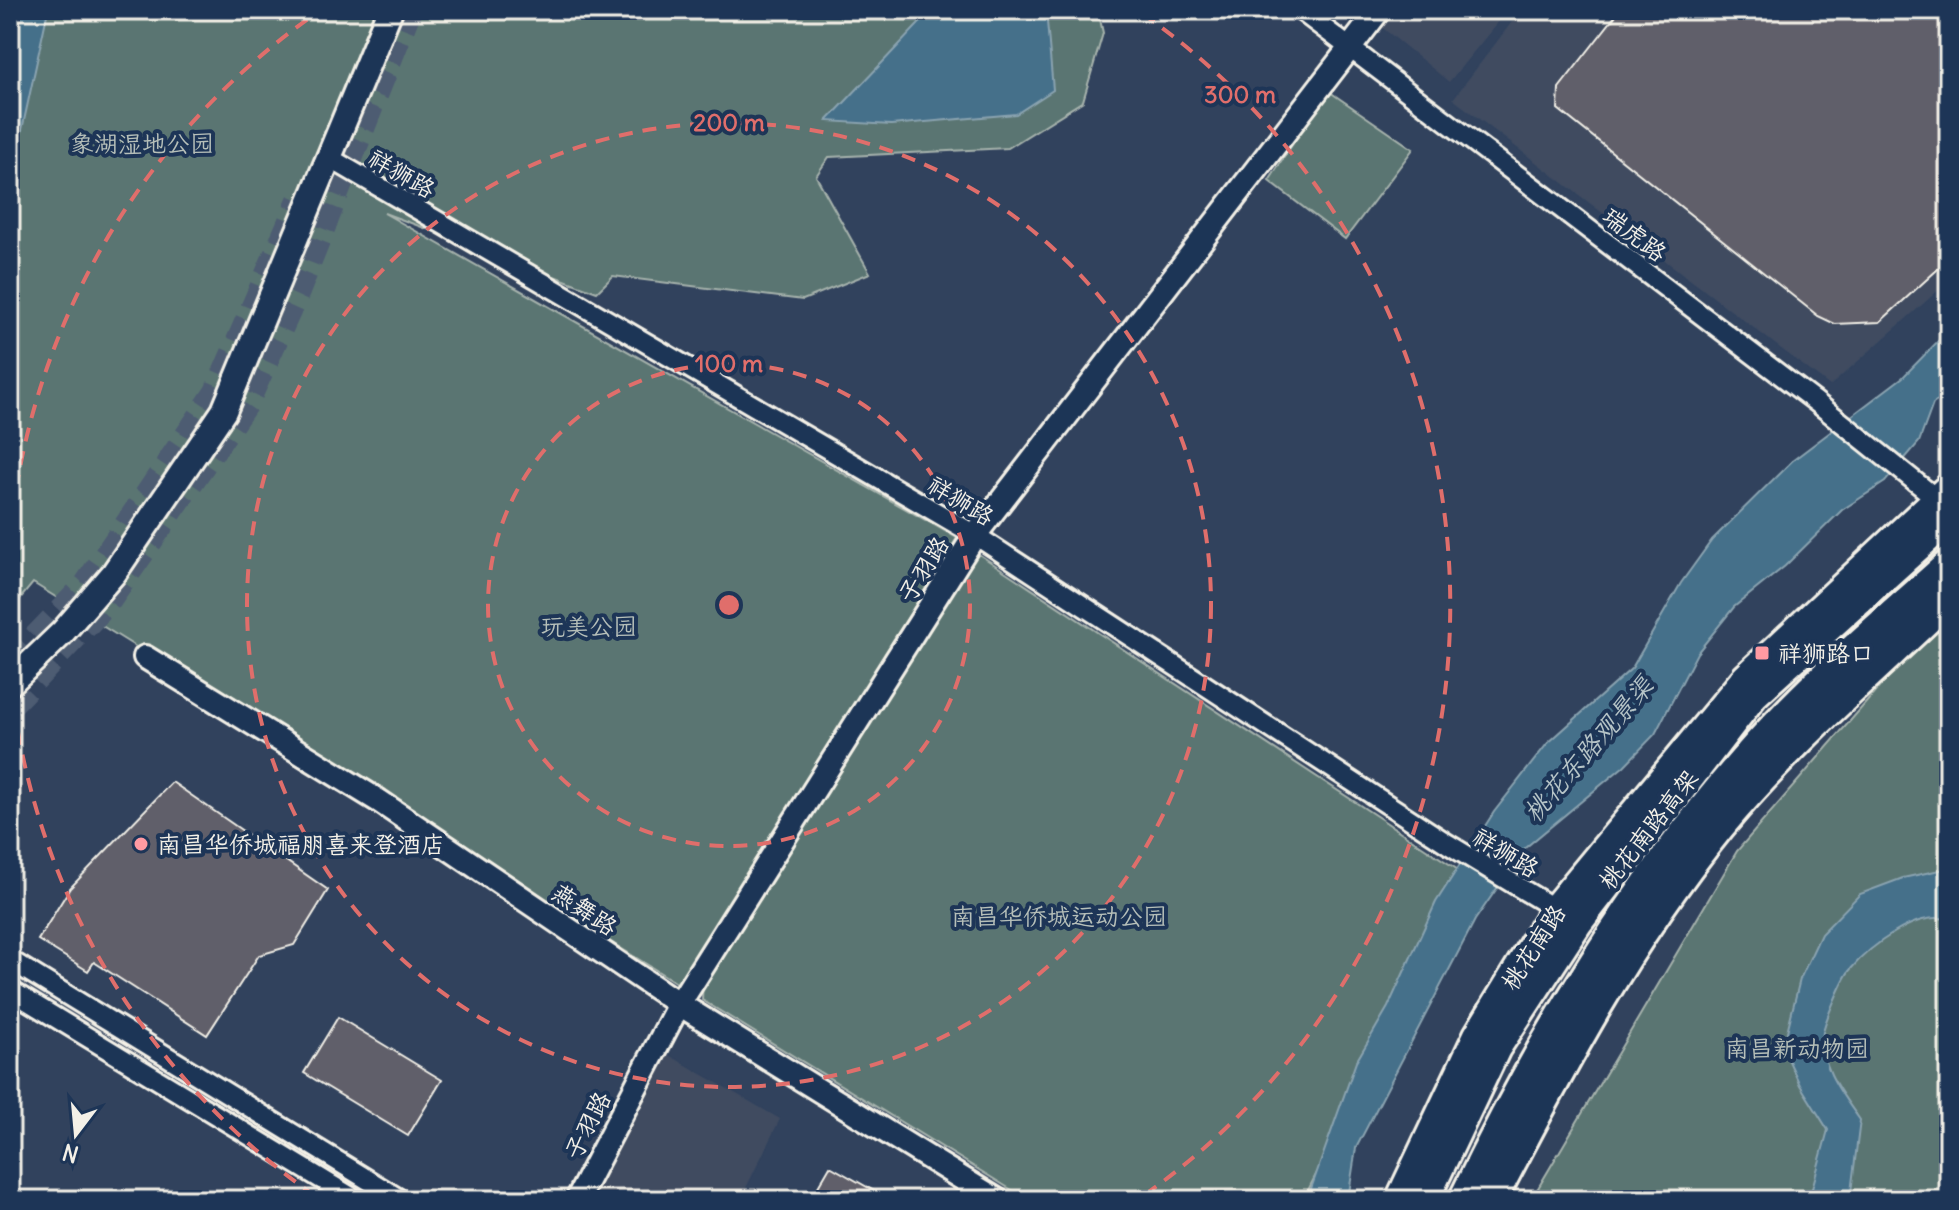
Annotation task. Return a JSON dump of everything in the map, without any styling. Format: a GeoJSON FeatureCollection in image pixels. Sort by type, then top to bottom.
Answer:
{"type":"FeatureCollection","features":[{"type":"Feature","properties":{"kind":"highway","name":"桃花南路高架"},"geometry":{"type":"LineString","coordinates":[[1423,1200],[1495,1048],[1586,910],[1753,694],[1945,501]]}},
{"type":"Feature","properties":{"kind":"highway","name":"桃花南路高架"},"geometry":{"type":"LineString","coordinates":[[1464,1200],[1497,1132],[1577,986],[1662,863],[1760,743],[1949,565]]}},
{"type":"Feature","properties":{"kind":"main road"},"geometry":{"type":"LineString","coordinates":[[10,683],[62,633],[114,573],[224,411],[390,10]]}},
{"type":"Feature","properties":{"kind":"main road","name":"桃花南路"},"geometry":{"type":"LineString","coordinates":[[1400,1200],[1478,1035],[1555,909],[1746,678],[1945,501]]}},
{"type":"Feature","properties":{"kind":"main road"},"geometry":{"type":"LineString","coordinates":[[1492,1200],[1633,945],[1721,826],[1806,736],[1949,599]]}},
{"type":"Feature","properties":{"kind":"street","name":"瑞虎路"},"geometry":{"type":"LineString","coordinates":[[1300,10],[1945,501]]}},
{"type":"Feature","properties":{"kind":"street","name":"子羽路"},"geometry":{"type":"LineString","coordinates":[[577,1200],[679,1004],[975,535],[1379,10]]}},
{"type":"Feature","properties":{"kind":"street","name":"祥狮路"},"geometry":{"type":"LineString","coordinates":[[328,157],[975,535],[1448,844],[1555,909]]}},
{"type":"Feature","properties":{"kind":"street","name":"燕舞路"},"geometry":{"type":"LineString","coordinates":[[145,657],[379,801],[679,1004],[997,1200]]}},
{"type":"Feature","properties":{"kind":"street"},"geometry":{"type":"LineString","coordinates":[[10,960],[401,1200]]}},
{"type":"Feature","properties":{"kind":"street"},"geometry":{"type":"LineString","coordinates":[[10,990],[356,1200]]}},
{"type":"Feature","properties":{"kind":"shaded area"},"geometry":{"type":"Polygon","coordinates":[[[1392,10],[1508,10],[1449,82],[1379,25],[1392,10]]]}},
{"type":"Feature","properties":{"kind":"shaded area"},"geometry":{"type":"Polygon","coordinates":[[[1521,10],[1949,10],[1949,281],[1830,386],[1453,99],[1521,10]]]}},
{"type":"Feature","properties":{"kind":"shaded area"},"geometry":{"type":"Polygon","coordinates":[[[667,1054],[780,1119],[740,1200],[592,1200],[667,1054]]]}},
{"type":"Feature","properties":{"kind":"green space"},"geometry":{"type":"Polygon","coordinates":[[[10,10],[1098,10],[1103,33],[1083,101],[1008,148],[829,157],[816,176],[870,273],[803,300],[613,276],[597,292],[384,213],[957,538],[680,985],[33,583],[10,611],[10,10]]]}},
{"type":"Feature","properties":{"kind":"green space"},"geometry":{"type":"Polygon","coordinates":[[[1327,90],[1413,149],[1345,239],[1269,181],[1327,90]]]}},
{"type":"Feature","properties":{"kind":"green space","name":"南昌华侨城运动公园"},"geometry":{"type":"Polygon","coordinates":[[[977,553],[1469,877],[1303,1200],[1028,1200],[702,1000],[703,978],[977,553]]]}},
{"type":"Feature","properties":{"kind":"green space","name":"南昌新动物园"},"geometry":{"type":"Polygon","coordinates":[[[1949,620],[1949,1200],[1531,1200],[1737,851],[1890,675],[1949,620]]]}},
{"type":"Feature","properties":{"kind":"water"},"geometry":{"type":"Polygon","coordinates":[[[10,10],[48,10],[17,153],[10,154],[10,10]]]}},
{"type":"Feature","properties":{"kind":"water"},"geometry":{"type":"Polygon","coordinates":[[[932,10],[1046,10],[1053,90],[1016,114],[891,125],[827,121],[932,10]]]}},
{"type":"Feature","properties":{"kind":"water","name":"桃花东路观景渠"},"geometry":{"type":"Polygon","coordinates":[[[1949,330],[1949,392],[1933,404],[1919,442],[1885,482],[1842,510],[1785,566],[1734,607],[1697,653],[1655,734],[1624,766],[1525,848],[1475,920],[1356,1148],[1349,1193],[1351,1200],[1307,1200],[1356,1062],[1388,1007],[1436,902],[1494,812],[1547,744],[1632,668],[1681,583],[1712,540],[1792,461],[1903,377],[1949,330]]]}},
{"type":"Feature","properties":{"kind":"water"},"geometry":{"type":"Polygon","coordinates":[[[1949,868],[1949,920],[1923,920],[1882,941],[1850,970],[1835,1000],[1823,1032],[1825,1056],[1833,1079],[1860,1120],[1850,1200],[1809,1200],[1828,1130],[1800,1085],[1783,1048],[1800,979],[1821,934],[1860,894],[1903,878],[1949,868]]]}},
{"type":"Feature","properties":{"kind":"building"},"geometry":{"type":"Polygon","coordinates":[[[1620,10],[1949,10],[1949,259],[1880,322],[1835,324],[1818,316],[1558,109],[1559,88],[1620,10]]]}},
{"type":"Feature","properties":{"kind":"building"},"geometry":{"type":"Polygon","coordinates":[[[172,782],[328,890],[294,945],[259,955],[207,1035],[94,962],[88,971],[38,940],[70,888],[172,782]]]}},
{"type":"Feature","properties":{"kind":"building"},"geometry":{"type":"Polygon","coordinates":[[[338,1017],[442,1080],[408,1136],[304,1073],[338,1017]]]}},
{"type":"Feature","properties":{"kind":"building"},"geometry":{"type":"Polygon","coordinates":[[[830,1166],[890,1200],[830,1200],[815,1192],[830,1166]]]}},
{"type":"Feature","properties":{"kind":"tunnel"},"geometry":{"type":"LineString","coordinates":[[10,706],[108,603],[248,401],[298,292],[410,10]]}},
{"type":"Feature","properties":{"kind":"tunnel"},"geometry":{"type":"LineString","coordinates":[[10,663],[86,584],[216,392],[299,200]]}},
{"type":"Feature","properties":{"kind":"place","name":"祥狮路口"},"geometry":{"type":"Point","coordinates":[1762,653]}},
{"type":"Feature","properties":{"kind":"place","name":"南昌华侨城福朋喜来登酒店"},"geometry":{"type":"Point","coordinates":[141,844]}},
{"type":"Feature","properties":{"kind":"park label","name":"象湖湿地公园"},"geometry":{"type":"Point","coordinates":[142,143]}},
{"type":"Feature","properties":{"kind":"park label","name":"玩美公园"},"geometry":{"type":"Point","coordinates":[589,626]}}]}
